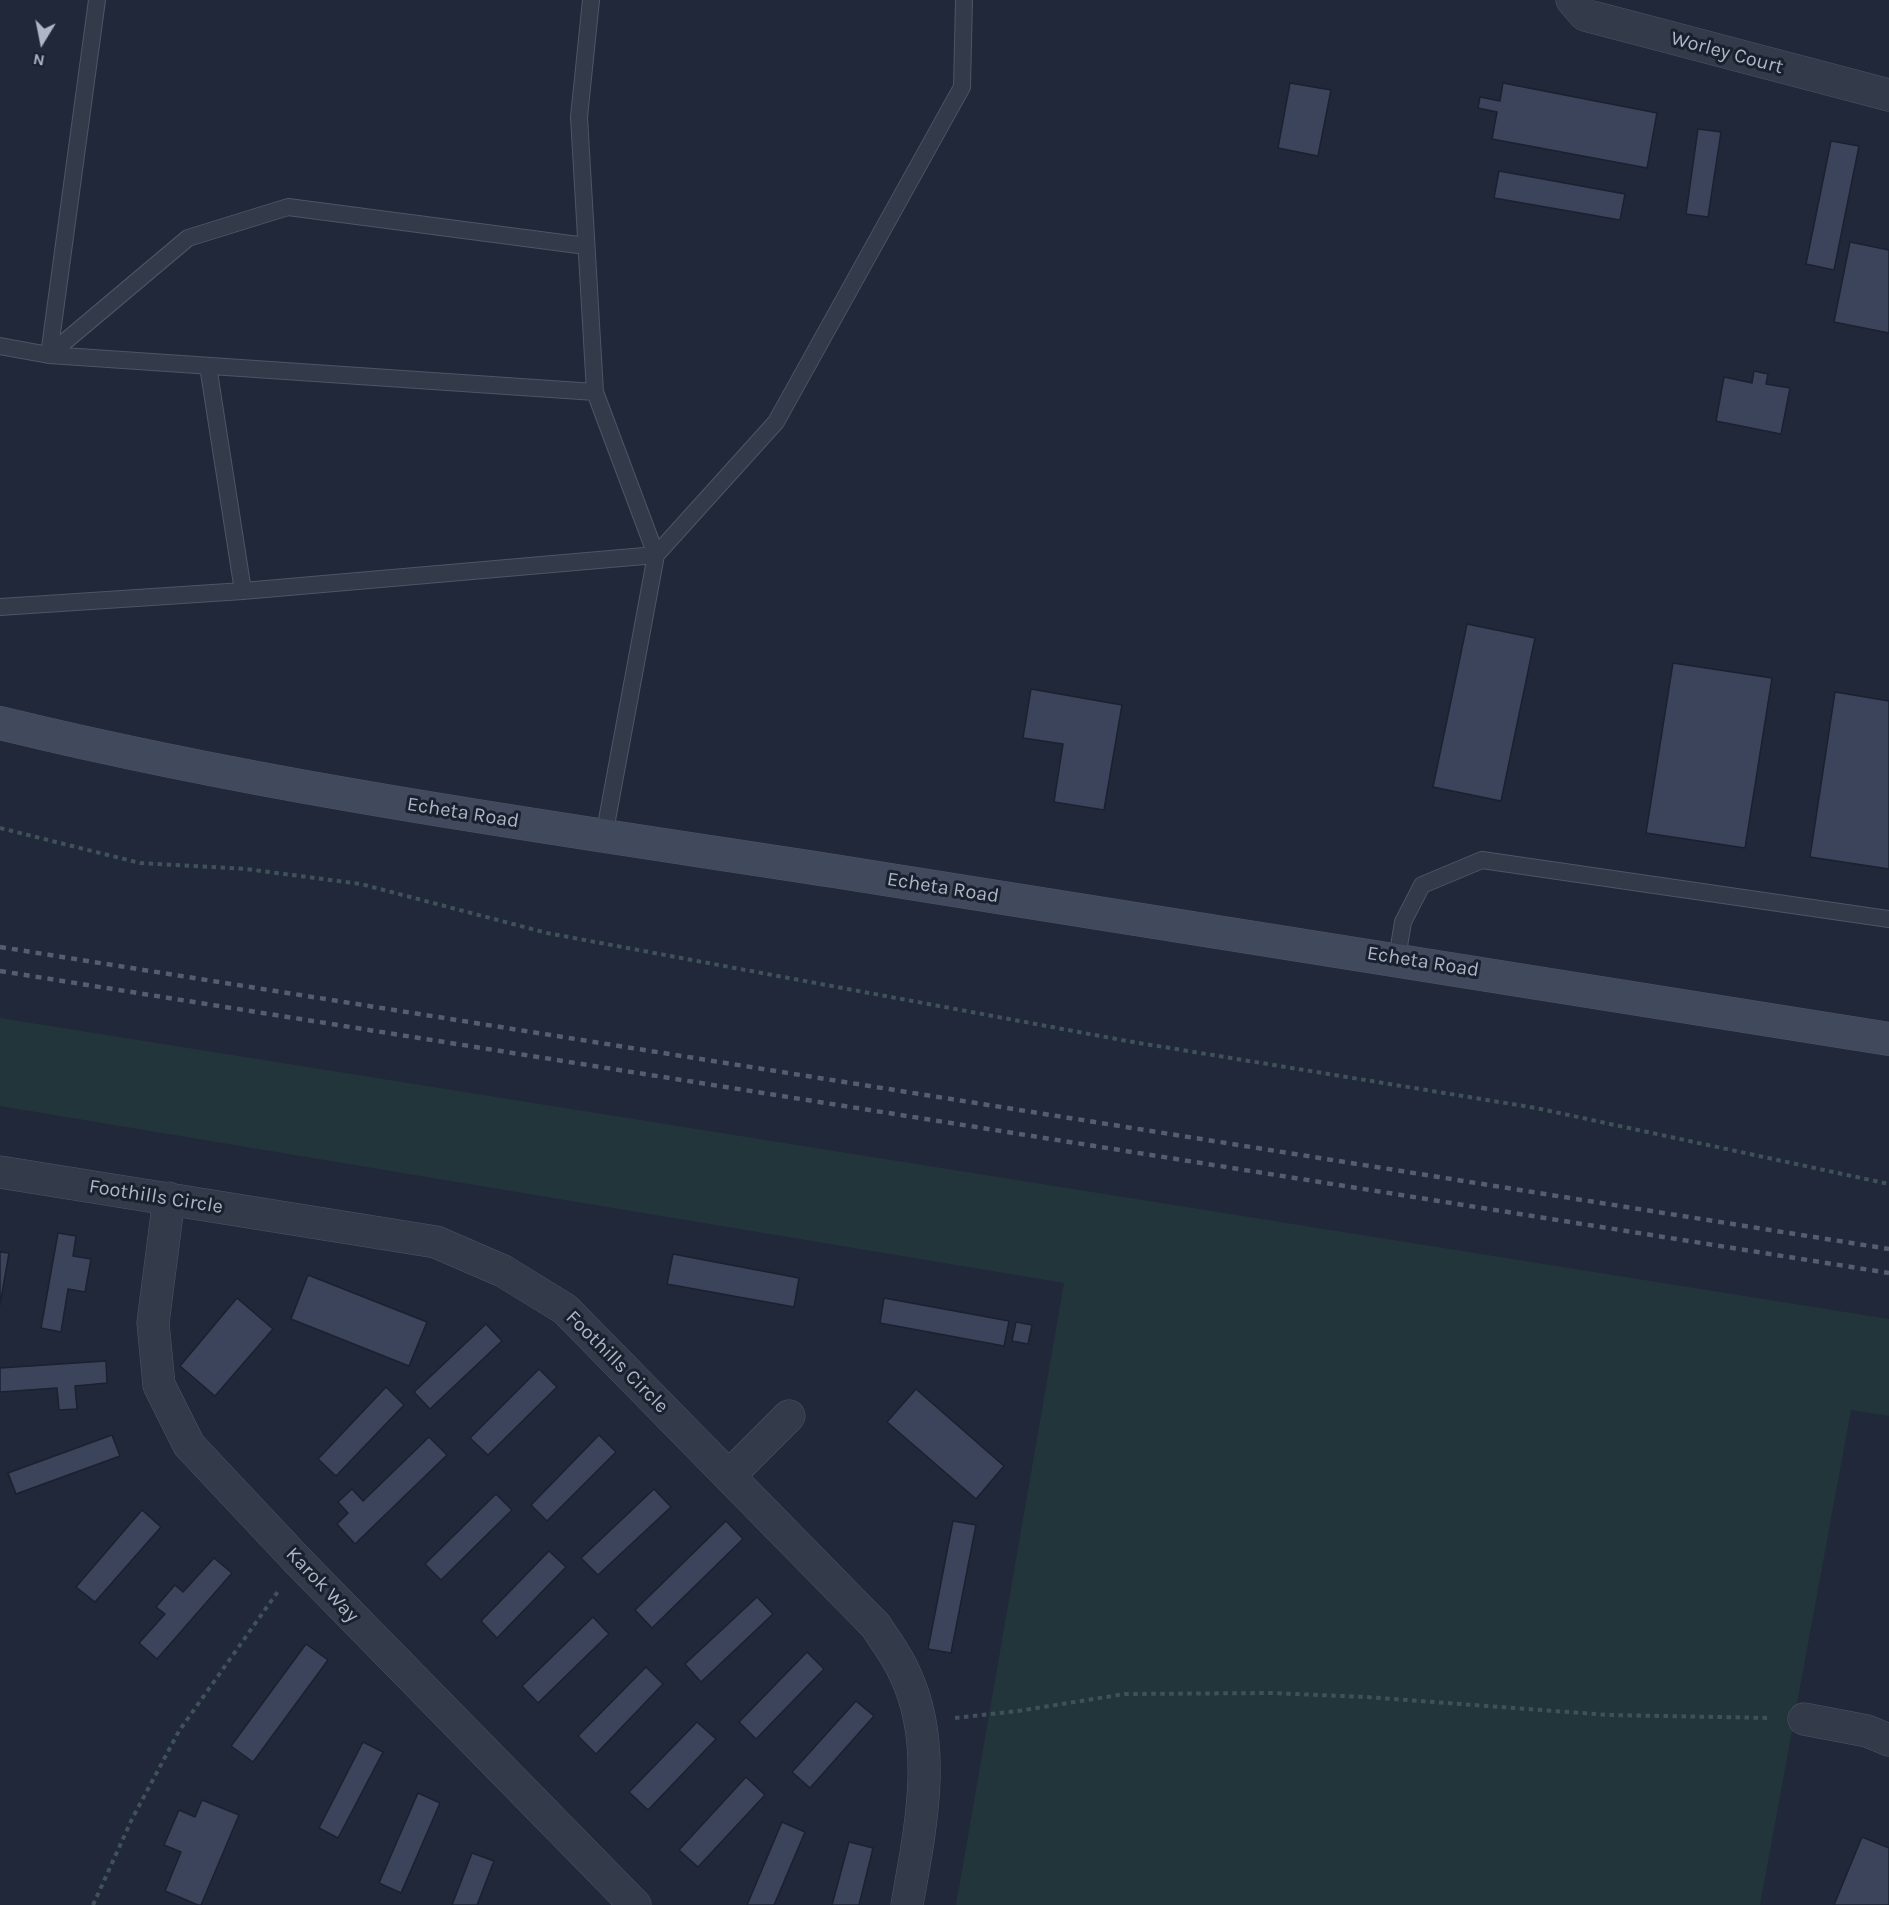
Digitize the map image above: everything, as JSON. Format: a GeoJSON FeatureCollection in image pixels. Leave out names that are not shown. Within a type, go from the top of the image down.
{"type":"FeatureCollection","features":[{"type":"Feature","properties":{"kind":"street","name":"Worley Court"},"geometry":{"type":"LineString","coordinates":[[1572,0],[1586,15],[1889,95]]}},
{"type":"Feature","properties":{"kind":"street","name":"Echeta Road"},"geometry":{"type":"LineString","coordinates":[[0,723],[137,755],[452,813],[1397,958],[1889,1039]]}},
{"type":"Feature","properties":{"kind":"street","name":"Foothills Circle"},"geometry":{"type":"LineString","coordinates":[[0,1173],[436,1242],[503,1271],[565,1309],[730,1474],[876,1626],[905,1673],[921,1722],[924,1808],[907,1905]]}},
{"type":"Feature","properties":{"kind":"street","name":"Karok Way"},"geometry":{"type":"LineString","coordinates":[[169,1198],[153,1323],[159,1385],[189,1445],[298,1561],[635,1905]]}},
{"type":"Feature","properties":{"kind":"street"},"geometry":{"type":"LineString","coordinates":[[730,1474],[789,1416]]}},
{"type":"Feature","properties":{"kind":"street"},"geometry":{"type":"LineString","coordinates":[[1804,1719],[1867,1731],[1889,1740]]}},
{"type":"Feature","properties":{"kind":"lane"},"geometry":{"type":"LineString","coordinates":[[49,356],[96,0]]}},
{"type":"Feature","properties":{"kind":"lane"},"geometry":{"type":"LineString","coordinates":[[591,0],[579,117],[595,392],[656,555],[604,836]]}},
{"type":"Feature","properties":{"kind":"lane"},"geometry":{"type":"LineString","coordinates":[[0,607],[243,591],[656,555],[776,422],[962,87],[964,0]]}},
{"type":"Feature","properties":{"kind":"lane"},"geometry":{"type":"LineString","coordinates":[[49,356],[188,238],[288,207],[586,246]]}},
{"type":"Feature","properties":{"kind":"lane"},"geometry":{"type":"LineString","coordinates":[[0,346],[49,356],[595,392]]}},
{"type":"Feature","properties":{"kind":"lane"},"geometry":{"type":"LineString","coordinates":[[208,366],[243,591]]}},
{"type":"Feature","properties":{"kind":"lane"},"geometry":{"type":"LineString","coordinates":[[1397,958],[1403,922],[1422,885],[1482,860],[1889,919]]}},
{"type":"Feature","properties":{"kind":"path"},"geometry":{"type":"LineString","coordinates":[[0,828],[140,863],[246,869],[361,884],[548,933],[1127,1041],[1536,1108],[1889,1184]]}},
{"type":"Feature","properties":{"kind":"path"},"geometry":{"type":"LineString","coordinates":[[93,1905],[132,1819],[179,1731],[260,1619],[298,1561]]}},
{"type":"Feature","properties":{"kind":"path"},"geometry":{"type":"LineString","coordinates":[[921,1722],[1018,1711],[1125,1694],[1366,1697],[1609,1715],[1804,1719]]}},
{"type":"Feature","properties":{"kind":"shaded area"},"geometry":{"type":"Polygon","coordinates":[[[0,1018],[1889,1319],[1889,1416],[1851,1410],[1760,1905],[956,1905],[1064,1283],[0,1106],[0,1018]]]}},
{"type":"Feature","properties":{"kind":"building"},"geometry":{"type":"Polygon","coordinates":[[[1290,83],[1331,90],[1318,156],[1278,148],[1290,83]]]}},
{"type":"Feature","properties":{"kind":"building"},"geometry":{"type":"Polygon","coordinates":[[[1503,83],[1657,113],[1647,168],[1492,139],[1497,112],[1478,108],[1480,97],[1500,101],[1503,83]]]}},
{"type":"Feature","properties":{"kind":"building"},"geometry":{"type":"Polygon","coordinates":[[[1698,129],[1721,132],[1708,217],[1686,214],[1698,129]]]}},
{"type":"Feature","properties":{"kind":"building"},"geometry":{"type":"Polygon","coordinates":[[[1831,141],[1859,146],[1834,270],[1806,264],[1831,141]]]}},
{"type":"Feature","properties":{"kind":"building"},"geometry":{"type":"Polygon","coordinates":[[[1499,171],[1625,194],[1620,220],[1494,198],[1499,171]]]}},
{"type":"Feature","properties":{"kind":"building"},"geometry":{"type":"Polygon","coordinates":[[[1850,242],[1889,250],[1889,333],[1834,322],[1850,242]]]}},
{"type":"Feature","properties":{"kind":"building"},"geometry":{"type":"Polygon","coordinates":[[[1754,371],[1768,374],[1766,384],[1790,388],[1781,434],[1716,421],[1724,377],[1752,383],[1754,371]]]}},
{"type":"Feature","properties":{"kind":"building"},"geometry":{"type":"Polygon","coordinates":[[[1467,624],[1535,638],[1501,801],[1433,787],[1467,624]]]}},
{"type":"Feature","properties":{"kind":"building"},"geometry":{"type":"Polygon","coordinates":[[[1673,663],[1772,678],[1745,848],[1646,833],[1673,663]]]}},
{"type":"Feature","properties":{"kind":"building"},"geometry":{"type":"Polygon","coordinates":[[[1031,689],[1122,705],[1104,810],[1054,802],[1063,744],[1023,738],[1031,689]]]}},
{"type":"Feature","properties":{"kind":"building"},"geometry":{"type":"Polygon","coordinates":[[[1835,692],[1889,701],[1889,869],[1810,857],[1835,692]]]}},
{"type":"Feature","properties":{"kind":"building"},"geometry":{"type":"Polygon","coordinates":[[[58,1233],[76,1236],[73,1256],[91,1259],[85,1292],[68,1289],[61,1332],[41,1328],[58,1233]]]}},
{"type":"Feature","properties":{"kind":"building"},"geometry":{"type":"Polygon","coordinates":[[[0,1252],[9,1253],[0,1305],[0,1252]]]}},
{"type":"Feature","properties":{"kind":"building"},"geometry":{"type":"Polygon","coordinates":[[[673,1254],[799,1278],[794,1307],[667,1284],[673,1254]]]}},
{"type":"Feature","properties":{"kind":"building"},"geometry":{"type":"Polygon","coordinates":[[[308,1275],[427,1322],[409,1366],[291,1319],[308,1275]]]}},
{"type":"Feature","properties":{"kind":"building"},"geometry":{"type":"Polygon","coordinates":[[[237,1298],[273,1329],[215,1396],[180,1366],[237,1298]]]}},
{"type":"Feature","properties":{"kind":"building"},"geometry":{"type":"Polygon","coordinates":[[[884,1298],[1009,1321],[1004,1346],[880,1323],[884,1298]]]}},
{"type":"Feature","properties":{"kind":"building"},"geometry":{"type":"Polygon","coordinates":[[[1016,1322],[1032,1325],[1028,1344],[1012,1341],[1016,1322]]]}},
{"type":"Feature","properties":{"kind":"building"},"geometry":{"type":"Polygon","coordinates":[[[486,1324],[502,1341],[430,1409],[414,1392],[486,1324]]]}},
{"type":"Feature","properties":{"kind":"building"},"geometry":{"type":"Polygon","coordinates":[[[106,1361],[107,1383],[75,1386],[77,1409],[59,1410],[57,1388],[0,1392],[0,1368],[106,1361]]]}},
{"type":"Feature","properties":{"kind":"building"},"geometry":{"type":"Polygon","coordinates":[[[539,1369],[557,1387],[488,1455],[470,1438],[539,1369]]]}},
{"type":"Feature","properties":{"kind":"building"},"geometry":{"type":"Polygon","coordinates":[[[386,1387],[404,1405],[336,1476],[318,1459],[386,1387]]]}},
{"type":"Feature","properties":{"kind":"building"},"geometry":{"type":"Polygon","coordinates":[[[916,1389],[1004,1466],[976,1499],[887,1422],[916,1389]]]}},
{"type":"Feature","properties":{"kind":"building"},"geometry":{"type":"Polygon","coordinates":[[[112,1435],[120,1456],[16,1494],[8,1473],[112,1435]]]}},
{"type":"Feature","properties":{"kind":"building"},"geometry":{"type":"Polygon","coordinates":[[[599,1435],[616,1452],[547,1521],[531,1505],[599,1435]]]}},
{"type":"Feature","properties":{"kind":"building"},"geometry":{"type":"Polygon","coordinates":[[[429,1437],[447,1455],[355,1544],[337,1524],[348,1513],[338,1502],[352,1489],[363,1501],[429,1437]]]}},
{"type":"Feature","properties":{"kind":"building"},"geometry":{"type":"Polygon","coordinates":[[[654,1489],[671,1507],[598,1575],[581,1558],[654,1489]]]}},
{"type":"Feature","properties":{"kind":"building"},"geometry":{"type":"Polygon","coordinates":[[[496,1494],[512,1510],[441,1580],[425,1564],[496,1494]]]}},
{"type":"Feature","properties":{"kind":"building"},"geometry":{"type":"Polygon","coordinates":[[[142,1510],[161,1527],[95,1602],[76,1587],[142,1510]]]}},
{"type":"Feature","properties":{"kind":"building"},"geometry":{"type":"Polygon","coordinates":[[[726,1521],[743,1539],[652,1628],[635,1610],[726,1521]]]}},
{"type":"Feature","properties":{"kind":"building"},"geometry":{"type":"Polygon","coordinates":[[[953,1521],[976,1525],[951,1653],[928,1649],[953,1521]]]}},
{"type":"Feature","properties":{"kind":"building"},"geometry":{"type":"Polygon","coordinates":[[[549,1551],[566,1567],[497,1638],[481,1621],[549,1551]]]}},
{"type":"Feature","properties":{"kind":"building"},"geometry":{"type":"Polygon","coordinates":[[[214,1558],[232,1573],[157,1659],[139,1643],[165,1614],[156,1607],[175,1585],[183,1592],[214,1558]]]}},
{"type":"Feature","properties":{"kind":"building"},"geometry":{"type":"Polygon","coordinates":[[[757,1597],[773,1614],[701,1682],[685,1664],[757,1597]]]}},
{"type":"Feature","properties":{"kind":"building"},"geometry":{"type":"Polygon","coordinates":[[[593,1617],[609,1634],[538,1703],[522,1686],[593,1617]]]}},
{"type":"Feature","properties":{"kind":"building"},"geometry":{"type":"Polygon","coordinates":[[[306,1644],[328,1660],[253,1762],[231,1746],[306,1644]]]}},
{"type":"Feature","properties":{"kind":"building"},"geometry":{"type":"Polygon","coordinates":[[[807,1652],[824,1669],[756,1739],[739,1722],[807,1652]]]}},
{"type":"Feature","properties":{"kind":"building"},"geometry":{"type":"Polygon","coordinates":[[[646,1667],[663,1684],[596,1754],[578,1736],[646,1667]]]}},
{"type":"Feature","properties":{"kind":"building"},"geometry":{"type":"Polygon","coordinates":[[[856,1701],[874,1716],[810,1788],[792,1772],[856,1701]]]}},
{"type":"Feature","properties":{"kind":"building"},"geometry":{"type":"Polygon","coordinates":[[[697,1722],[716,1739],[648,1810],[629,1792],[697,1722]]]}},
{"type":"Feature","properties":{"kind":"building"},"geometry":{"type":"Polygon","coordinates":[[[363,1742],[383,1752],[338,1838],[319,1828],[363,1742]]]}},
{"type":"Feature","properties":{"kind":"building"},"geometry":{"type":"Polygon","coordinates":[[[746,1777],[765,1795],[698,1867],[679,1850],[746,1777]]]}},
{"type":"Feature","properties":{"kind":"building"},"geometry":{"type":"Polygon","coordinates":[[[418,1793],[440,1803],[401,1893],[379,1883],[418,1793]]]}},
{"type":"Feature","properties":{"kind":"building"},"geometry":{"type":"Polygon","coordinates":[[[202,1800],[239,1815],[201,1905],[198,1905],[165,1891],[181,1852],[164,1845],[179,1810],[195,1817],[202,1800]]]}},
{"type":"Feature","properties":{"kind":"building"},"geometry":{"type":"Polygon","coordinates":[[[782,1822],[805,1832],[774,1905],[747,1905],[782,1822]]]}},
{"type":"Feature","properties":{"kind":"building"},"geometry":{"type":"Polygon","coordinates":[[[1862,1837],[1889,1848],[1889,1905],[1834,1905],[1862,1837]]]}},
{"type":"Feature","properties":{"kind":"building"},"geometry":{"type":"Polygon","coordinates":[[[849,1842],[873,1848],[859,1905],[832,1905],[849,1842]]]}},
{"type":"Feature","properties":{"kind":"building"},"geometry":{"type":"Polygon","coordinates":[[[472,1853],[494,1861],[477,1905],[452,1905],[472,1853]]]}},
{"type":"Feature","properties":{"kind":"railway"},"geometry":{"type":"LineString","coordinates":[[0,947],[1889,1249]]}},
{"type":"Feature","properties":{"kind":"railway"},"geometry":{"type":"LineString","coordinates":[[0,971],[1889,1273]]}}]}
